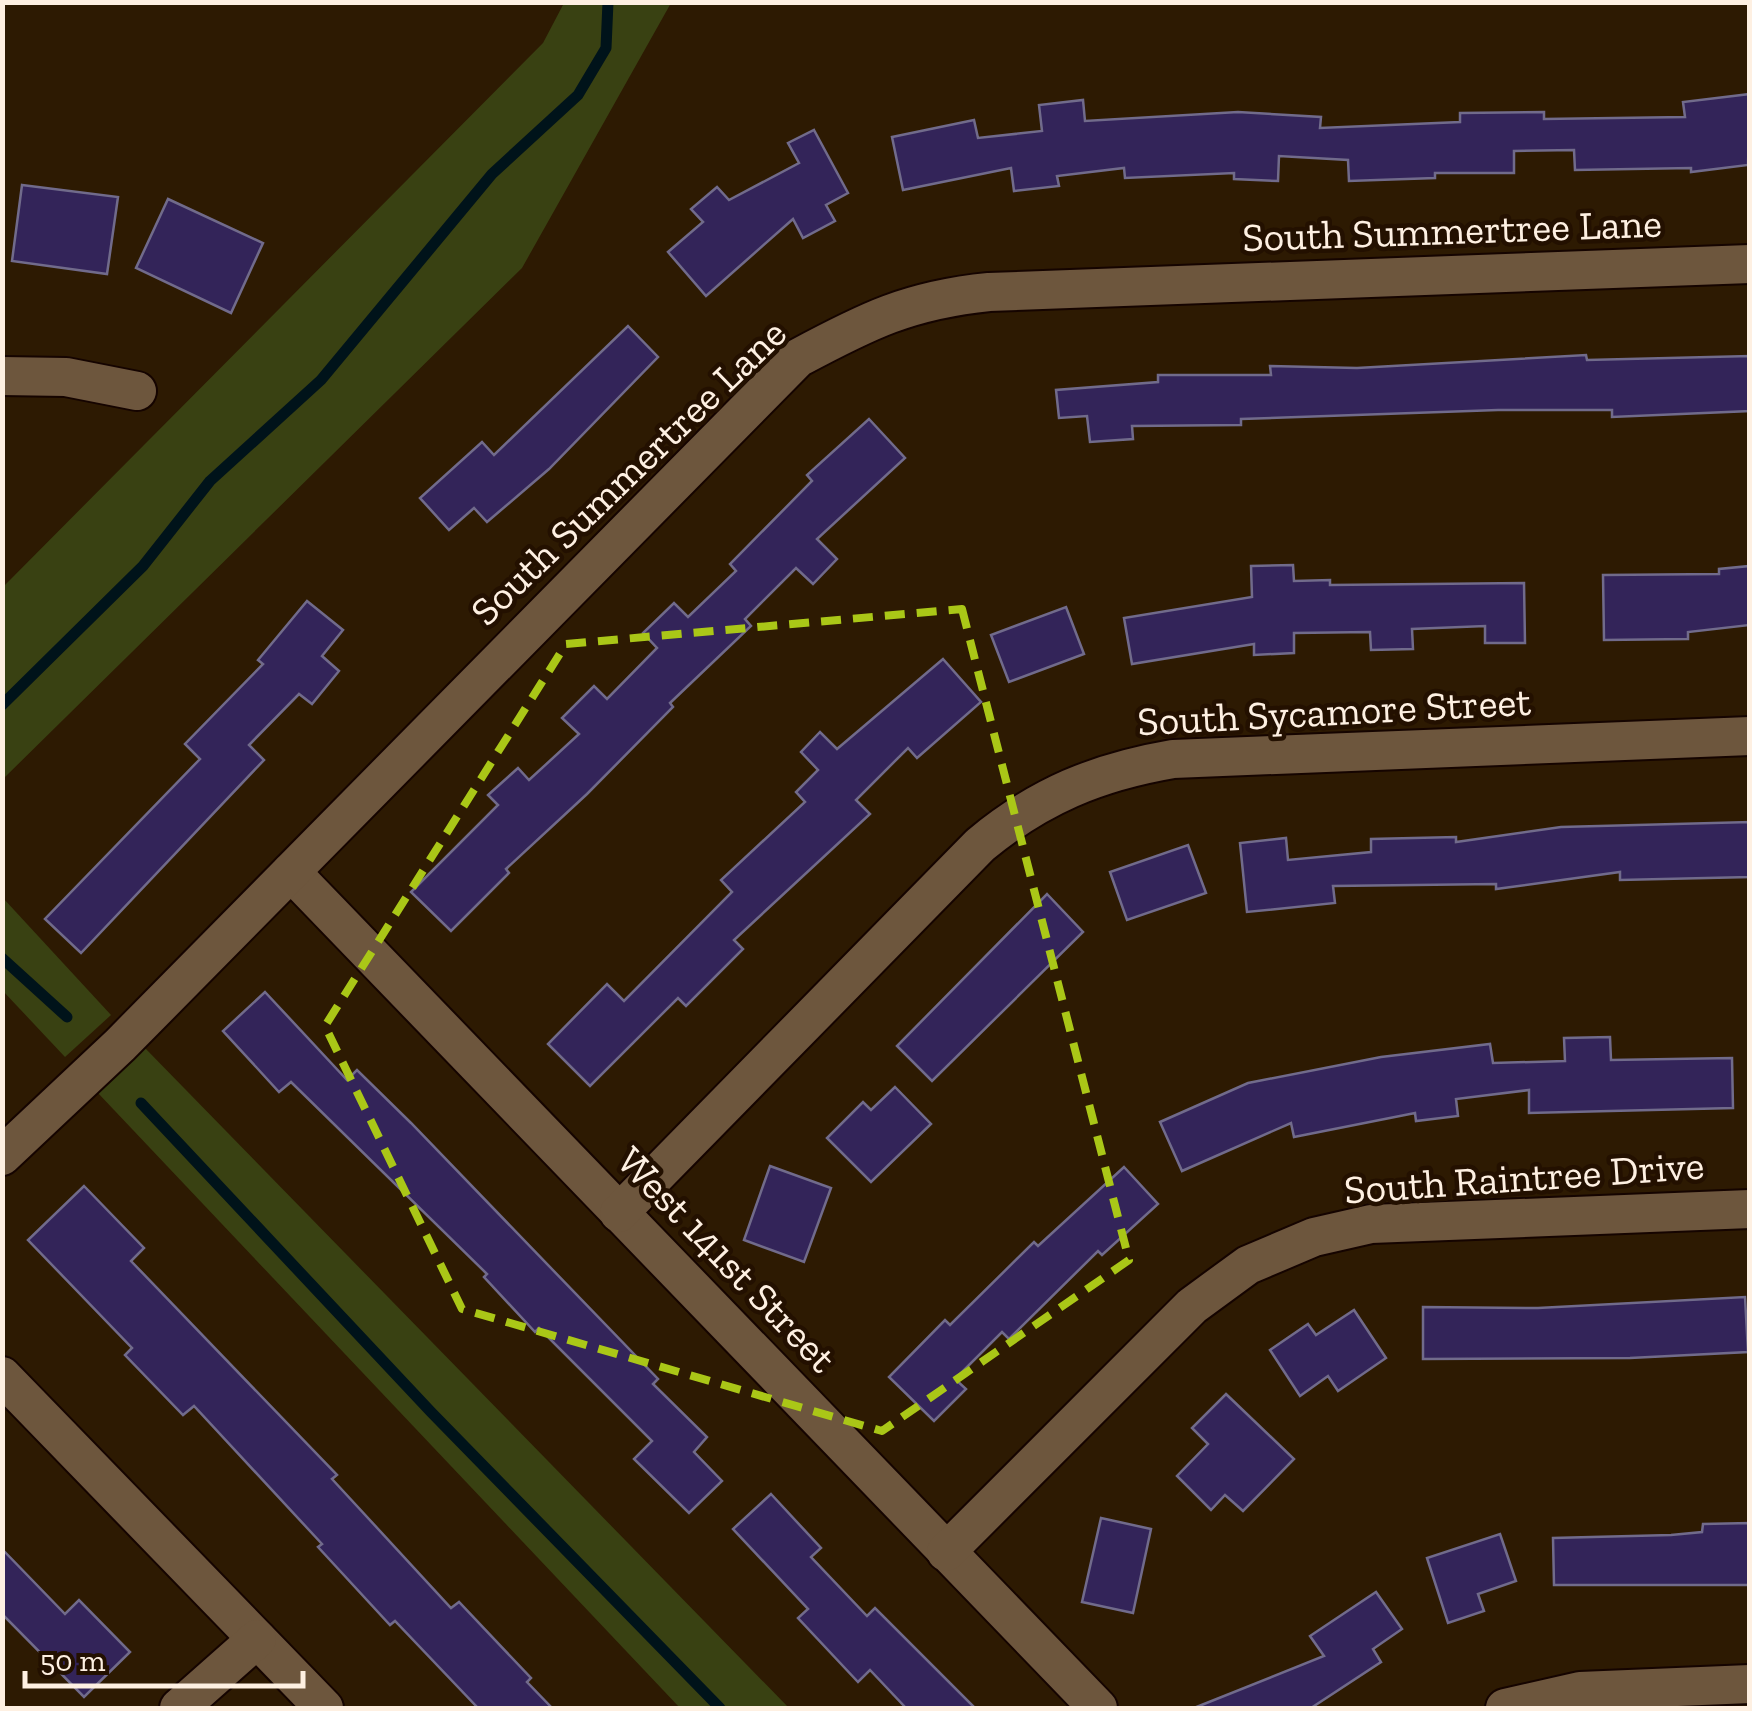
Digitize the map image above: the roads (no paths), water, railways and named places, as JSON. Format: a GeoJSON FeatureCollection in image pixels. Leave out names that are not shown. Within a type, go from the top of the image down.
{"type":"FeatureCollection","features":[{"type":"Feature","properties":{"kind":"street","name":"South Summertree Lane"},"geometry":{"type":"LineString","coordinates":[[2,1156],[291,872],[798,358],[880,314],[942,296],[989,292],[1750,264]]}},
{"type":"Feature","properties":{"kind":"street"},"geometry":{"type":"LineString","coordinates":[[2,376],[66,377],[137,391]]}},
{"type":"Feature","properties":{"kind":"street","name":"South Sycamore Street"},"geometry":{"type":"LineString","coordinates":[[619,1213],[980,845],[1014,816],[1070,784],[1118,768],[1173,759],[1750,736]]}},
{"type":"Feature","properties":{"kind":"street","name":"West 141st Street"},"geometry":{"type":"LineString","coordinates":[[291,872],[1098,1708]]}},
{"type":"Feature","properties":{"kind":"street","name":"South Raintree Drive"},"geometry":{"type":"LineString","coordinates":[[946,1552],[1192,1306],[1248,1264],[1314,1237],[1371,1224],[1750,1208]]}},
{"type":"Feature","properties":{"kind":"street"},"geometry":{"type":"LineString","coordinates":[[2,1376],[324,1708]]}},
{"type":"Feature","properties":{"kind":"street"},"geometry":{"type":"LineString","coordinates":[[179,1708],[258,1639]]}},
{"type":"Feature","properties":{"kind":"street"},"geometry":{"type":"LineString","coordinates":[[1505,1708],[1580,1690],[1750,1684]]}},
{"type":"Feature","properties":{"kind":"waterway"},"geometry":{"type":"LineString","coordinates":[[2,705],[143,566],[210,481],[321,380],[492,174],[578,95],[606,48],[608,2]]}},
{"type":"Feature","properties":{"kind":"waterway"},"geometry":{"type":"LineString","coordinates":[[2,958],[67,1017]]}},
{"type":"Feature","properties":{"kind":"waterway"},"geometry":{"type":"LineString","coordinates":[[141,1103],[431,1412],[720,1708]]}}]}
